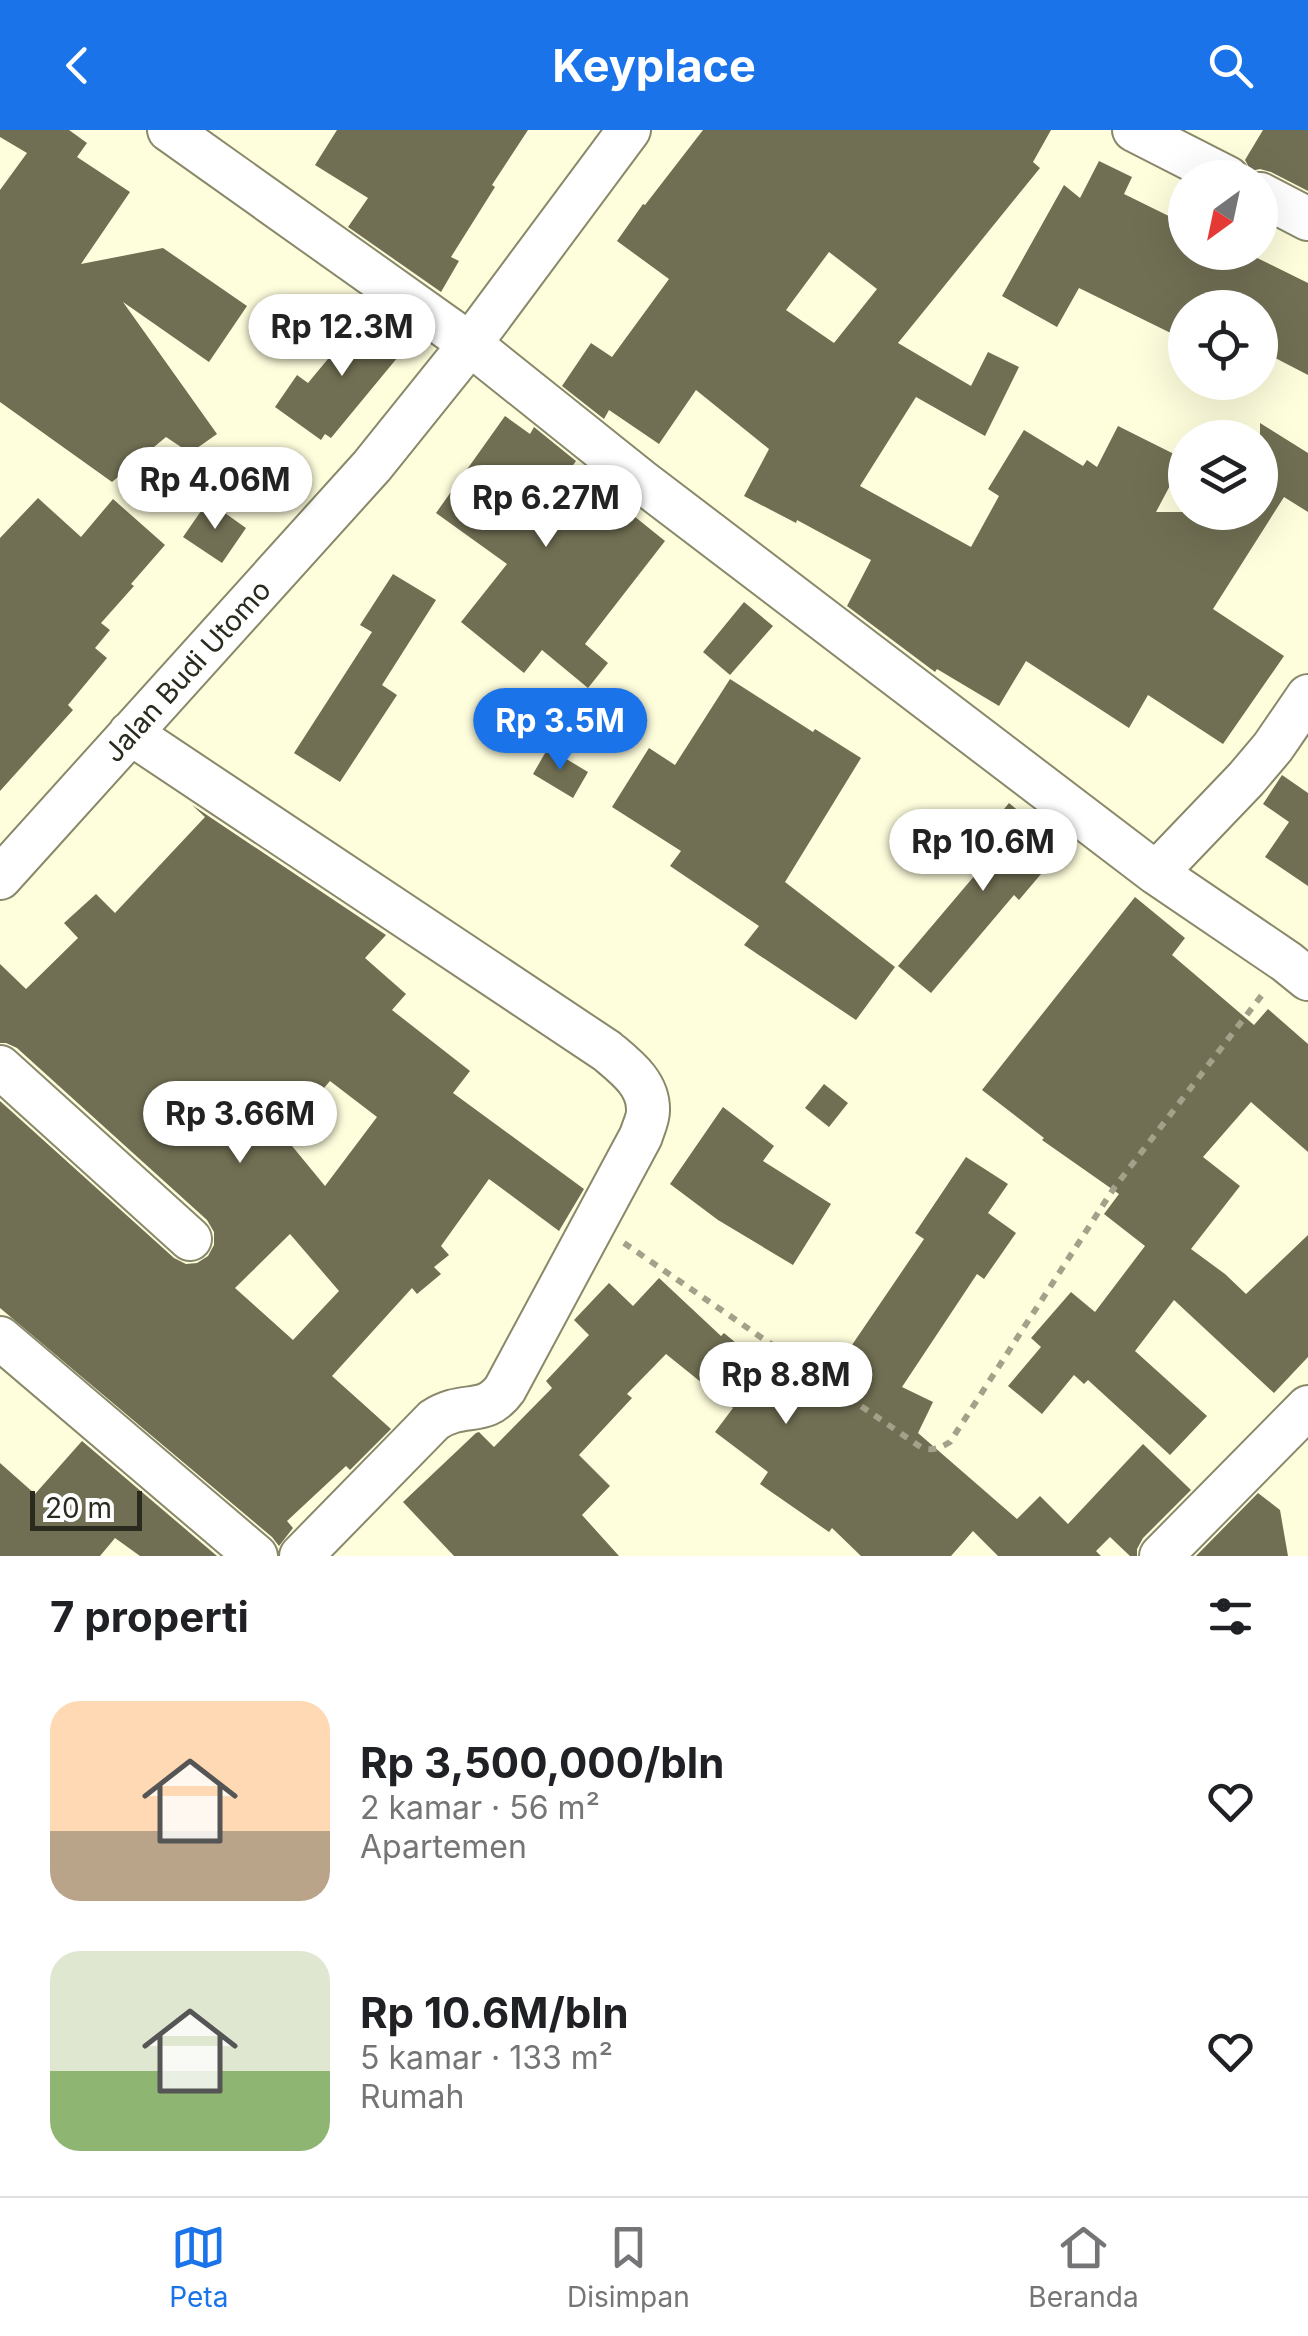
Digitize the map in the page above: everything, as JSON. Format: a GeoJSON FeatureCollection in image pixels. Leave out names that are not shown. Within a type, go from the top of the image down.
{"type":"FeatureCollection","features":[{"type":"Feature","properties":{"kind":"street"},"geometry":{"type":"LineString","coordinates":[[168,130],[470,344],[640,480],[1156,872],[1297,971]]}},
{"type":"Feature","properties":{"kind":"street","name":"Jalan Budi Utomo"},"geometry":{"type":"LineString","coordinates":[[0,878],[372,466],[470,344],[629,130]]}},
{"type":"Feature","properties":{"kind":"street"},"geometry":{"type":"LineString","coordinates":[[1134,130],[1193,160]]}},
{"type":"Feature","properties":{"kind":"street"},"geometry":{"type":"LineString","coordinates":[[1278,203],[1308,219]]}},
{"type":"Feature","properties":{"kind":"street"},"geometry":{"type":"LineString","coordinates":[[1156,872],[1273,747],[1308,696]]}},
{"type":"Feature","properties":{"kind":"street"},"geometry":{"type":"LineString","coordinates":[[130,733],[590,1040],[629,1070],[644,1090],[648,1112],[641,1136],[496,1402],[453,1410],[434,1420],[301,1556]]}},
{"type":"Feature","properties":{"kind":"street"},"geometry":{"type":"LineString","coordinates":[[0,1066],[190,1239]]}},
{"type":"Feature","properties":{"kind":"street"},"geometry":{"type":"LineString","coordinates":[[0,1338],[256,1556]]}},
{"type":"Feature","properties":{"kind":"street"},"geometry":{"type":"LineString","coordinates":[[1161,1556],[1308,1408]]}},
{"type":"Feature","properties":{"kind":"path"},"geometry":{"type":"LineString","coordinates":[[594,1222],[932,1451],[950,1442],[1114,1188],[1297,971]]}},
{"type":"Feature","properties":{"kind":"building"},"geometry":{"type":"Polygon","coordinates":[[[0,130],[69,130],[87,143],[77,157],[130,192],[81,264],[163,248],[247,306],[209,362],[123,302],[217,434],[190,453],[166,437],[112,482],[0,402],[0,190],[27,153],[0,137],[0,130]]]}},
{"type":"Feature","properties":{"kind":"building"},"geometry":{"type":"Polygon","coordinates":[[[337,130],[528,130],[451,257],[459,261],[441,292],[348,227],[368,198],[315,165],[337,130]]]}},
{"type":"Feature","properties":{"kind":"building"},"geometry":{"type":"Polygon","coordinates":[[[703,130],[1051,130],[1033,162],[1040,168],[898,343],[971,386],[988,352],[1019,367],[985,436],[916,397],[860,486],[971,547],[999,496],[988,489],[1024,430],[1083,466],[1087,460],[1097,467],[1118,426],[1168,451],[1168,489],[1156,512],[1168,512],[1168,530],[1263,530],[1213,609],[1284,656],[1223,744],[1148,695],[1129,728],[1026,661],[999,706],[937,669],[935,672],[847,606],[871,560],[744,496],[769,449],[696,390],[659,444],[609,410],[604,419],[562,386],[591,343],[612,357],[669,279],[617,241],[703,130]],[[829,252],[786,310],[834,343],[877,289],[829,252]]]}},
{"type":"Feature","properties":{"kind":"building"},"geometry":{"type":"Polygon","coordinates":[[[1263,130],[1308,130],[1308,191],[1278,176],[1278,160],[1245,160],[1263,130]]]}},
{"type":"Feature","properties":{"kind":"building"},"geometry":{"type":"Polygon","coordinates":[[[1099,161],[1132,177],[1124,194],[1168,216],[1168,270],[1278,268],[1308,283],[1308,375],[1278,359],[1278,290],[1168,290],[1168,332],[1079,288],[1057,327],[1002,296],[1064,185],[1080,198],[1099,161]]]}},
{"type":"Feature","properties":{"kind":"building"},"geometry":{"type":"Polygon","coordinates":[[[367,312],[407,346],[331,438],[325,434],[321,440],[275,407],[297,375],[308,383],[367,312]]]}},
{"type":"Feature","properties":{"kind":"building"},"geometry":{"type":"Polygon","coordinates":[[[505,416],[530,434],[534,427],[576,461],[571,468],[627,504],[624,508],[665,541],[585,644],[608,663],[588,688],[542,650],[524,673],[461,622],[507,564],[436,513],[505,416]]]}},
{"type":"Feature","properties":{"kind":"building"},"geometry":{"type":"Polygon","coordinates":[[[1278,434],[1308,453],[1308,512],[1284,497],[1278,506],[1278,434]]]}},
{"type":"Feature","properties":{"kind":"building"},"geometry":{"type":"Polygon","coordinates":[[[38,498],[81,537],[113,499],[165,545],[101,623],[110,630],[95,648],[107,658],[68,705],[73,710],[0,791],[0,538],[38,498]]]}},
{"type":"Feature","properties":{"kind":"building"},"geometry":{"type":"Polygon","coordinates":[[[208,501],[246,528],[222,563],[183,537],[208,501]]]}},
{"type":"Feature","properties":{"kind":"building"},"geometry":{"type":"Polygon","coordinates":[[[393,574],[436,600],[382,685],[397,695],[340,782],[294,753],[372,632],[360,625],[393,574]]]}},
{"type":"Feature","properties":{"kind":"building"},"geometry":{"type":"Polygon","coordinates":[[[744,602],[773,626],[730,675],[703,652],[744,602]]]}},
{"type":"Feature","properties":{"kind":"building"},"geometry":{"type":"Polygon","coordinates":[[[730,679],[861,758],[785,882],[895,967],[856,1020],[744,945],[759,926],[670,866],[681,851],[612,807],[649,748],[675,765],[730,679]]]}},
{"type":"Feature","properties":{"kind":"building"},"geometry":{"type":"Polygon","coordinates":[[[548,748],[588,772],[573,798],[533,774],[548,748]]]}},
{"type":"Feature","properties":{"kind":"building"},"geometry":{"type":"Polygon","coordinates":[[[1282,775],[1308,793],[1308,886],[1265,857],[1289,822],[1263,804],[1282,775]]]}},
{"type":"Feature","properties":{"kind":"building"},"geometry":{"type":"Polygon","coordinates":[[[1009,803],[1063,848],[1019,900],[1014,895],[931,993],[898,966],[981,868],[966,855],[1009,803]]]}},
{"type":"Feature","properties":{"kind":"building"},"geometry":{"type":"Polygon","coordinates":[[[192,805],[386,935],[365,958],[406,994],[392,1010],[470,1071],[453,1093],[584,1189],[559,1231],[489,1179],[441,1246],[449,1255],[434,1267],[441,1274],[417,1294],[412,1288],[332,1376],[391,1429],[350,1470],[346,1466],[287,1521],[293,1528],[279,1546],[0,1308],[0,1101],[174,1258],[186,1264],[197,1263],[208,1256],[214,1245],[214,1232],[207,1220],[17,1048],[0,1043],[0,964],[26,989],[78,938],[64,923],[96,894],[115,913],[205,817],[192,805]],[[330,1081],[283,1135],[325,1186],[377,1117],[330,1081]],[[290,1234],[235,1288],[293,1340],[339,1291],[290,1234]]]}},
{"type":"Feature","properties":{"kind":"building"},"geometry":{"type":"Polygon","coordinates":[[[1135,897],[1185,938],[1172,955],[1254,1025],[1268,1009],[1308,1044],[1308,1152],[1251,1102],[1203,1157],[1240,1186],[1191,1249],[1246,1294],[1308,1235],[1308,1357],[1274,1393],[1174,1300],[1135,1351],[1207,1416],[1170,1455],[1088,1380],[1084,1384],[1074,1375],[1042,1414],[1008,1386],[1041,1347],[1031,1338],[1071,1292],[1095,1312],[1145,1246],[1104,1214],[1119,1194],[1042,1140],[982,1090],[1135,897]]]}},
{"type":"Feature","properties":{"kind":"building"},"geometry":{"type":"Polygon","coordinates":[[[824,1084],[848,1103],[829,1127],[805,1108],[824,1084]]]}},
{"type":"Feature","properties":{"kind":"building"},"geometry":{"type":"Polygon","coordinates":[[[723,1107],[774,1146],[763,1161],[831,1204],[793,1265],[718,1220],[670,1184],[723,1107]]]}},
{"type":"Feature","properties":{"kind":"building"},"geometry":{"type":"Polygon","coordinates":[[[966,1157],[1008,1184],[988,1213],[1016,1233],[984,1279],[977,1274],[902,1387],[933,1402],[918,1433],[1017,1519],[1040,1496],[1068,1524],[1143,1444],[1191,1490],[1143,1538],[1137,1556],[1130,1556],[1110,1537],[1096,1551],[1101,1556],[998,1556],[973,1531],[951,1556],[861,1556],[832,1528],[829,1532],[760,1484],[768,1472],[715,1432],[733,1408],[666,1354],[627,1394],[632,1398],[579,1455],[610,1486],[582,1515],[619,1556],[454,1556],[403,1502],[476,1433],[494,1447],[552,1388],[546,1381],[589,1335],[574,1320],[609,1283],[633,1306],[659,1278],[721,1336],[724,1333],[765,1367],[771,1359],[818,1395],[924,1239],[915,1233],[966,1157]]]}},
{"type":"Feature","properties":{"kind":"building"},"geometry":{"type":"Polygon","coordinates":[[[82,1441],[217,1556],[140,1556],[115,1538],[100,1556],[0,1556],[0,1463],[35,1494],[82,1441]]]}},
{"type":"Feature","properties":{"kind":"building"},"geometry":{"type":"Polygon","coordinates":[[[1258,1493],[1280,1510],[1288,1556],[1196,1556],[1258,1493]]]}}]}
